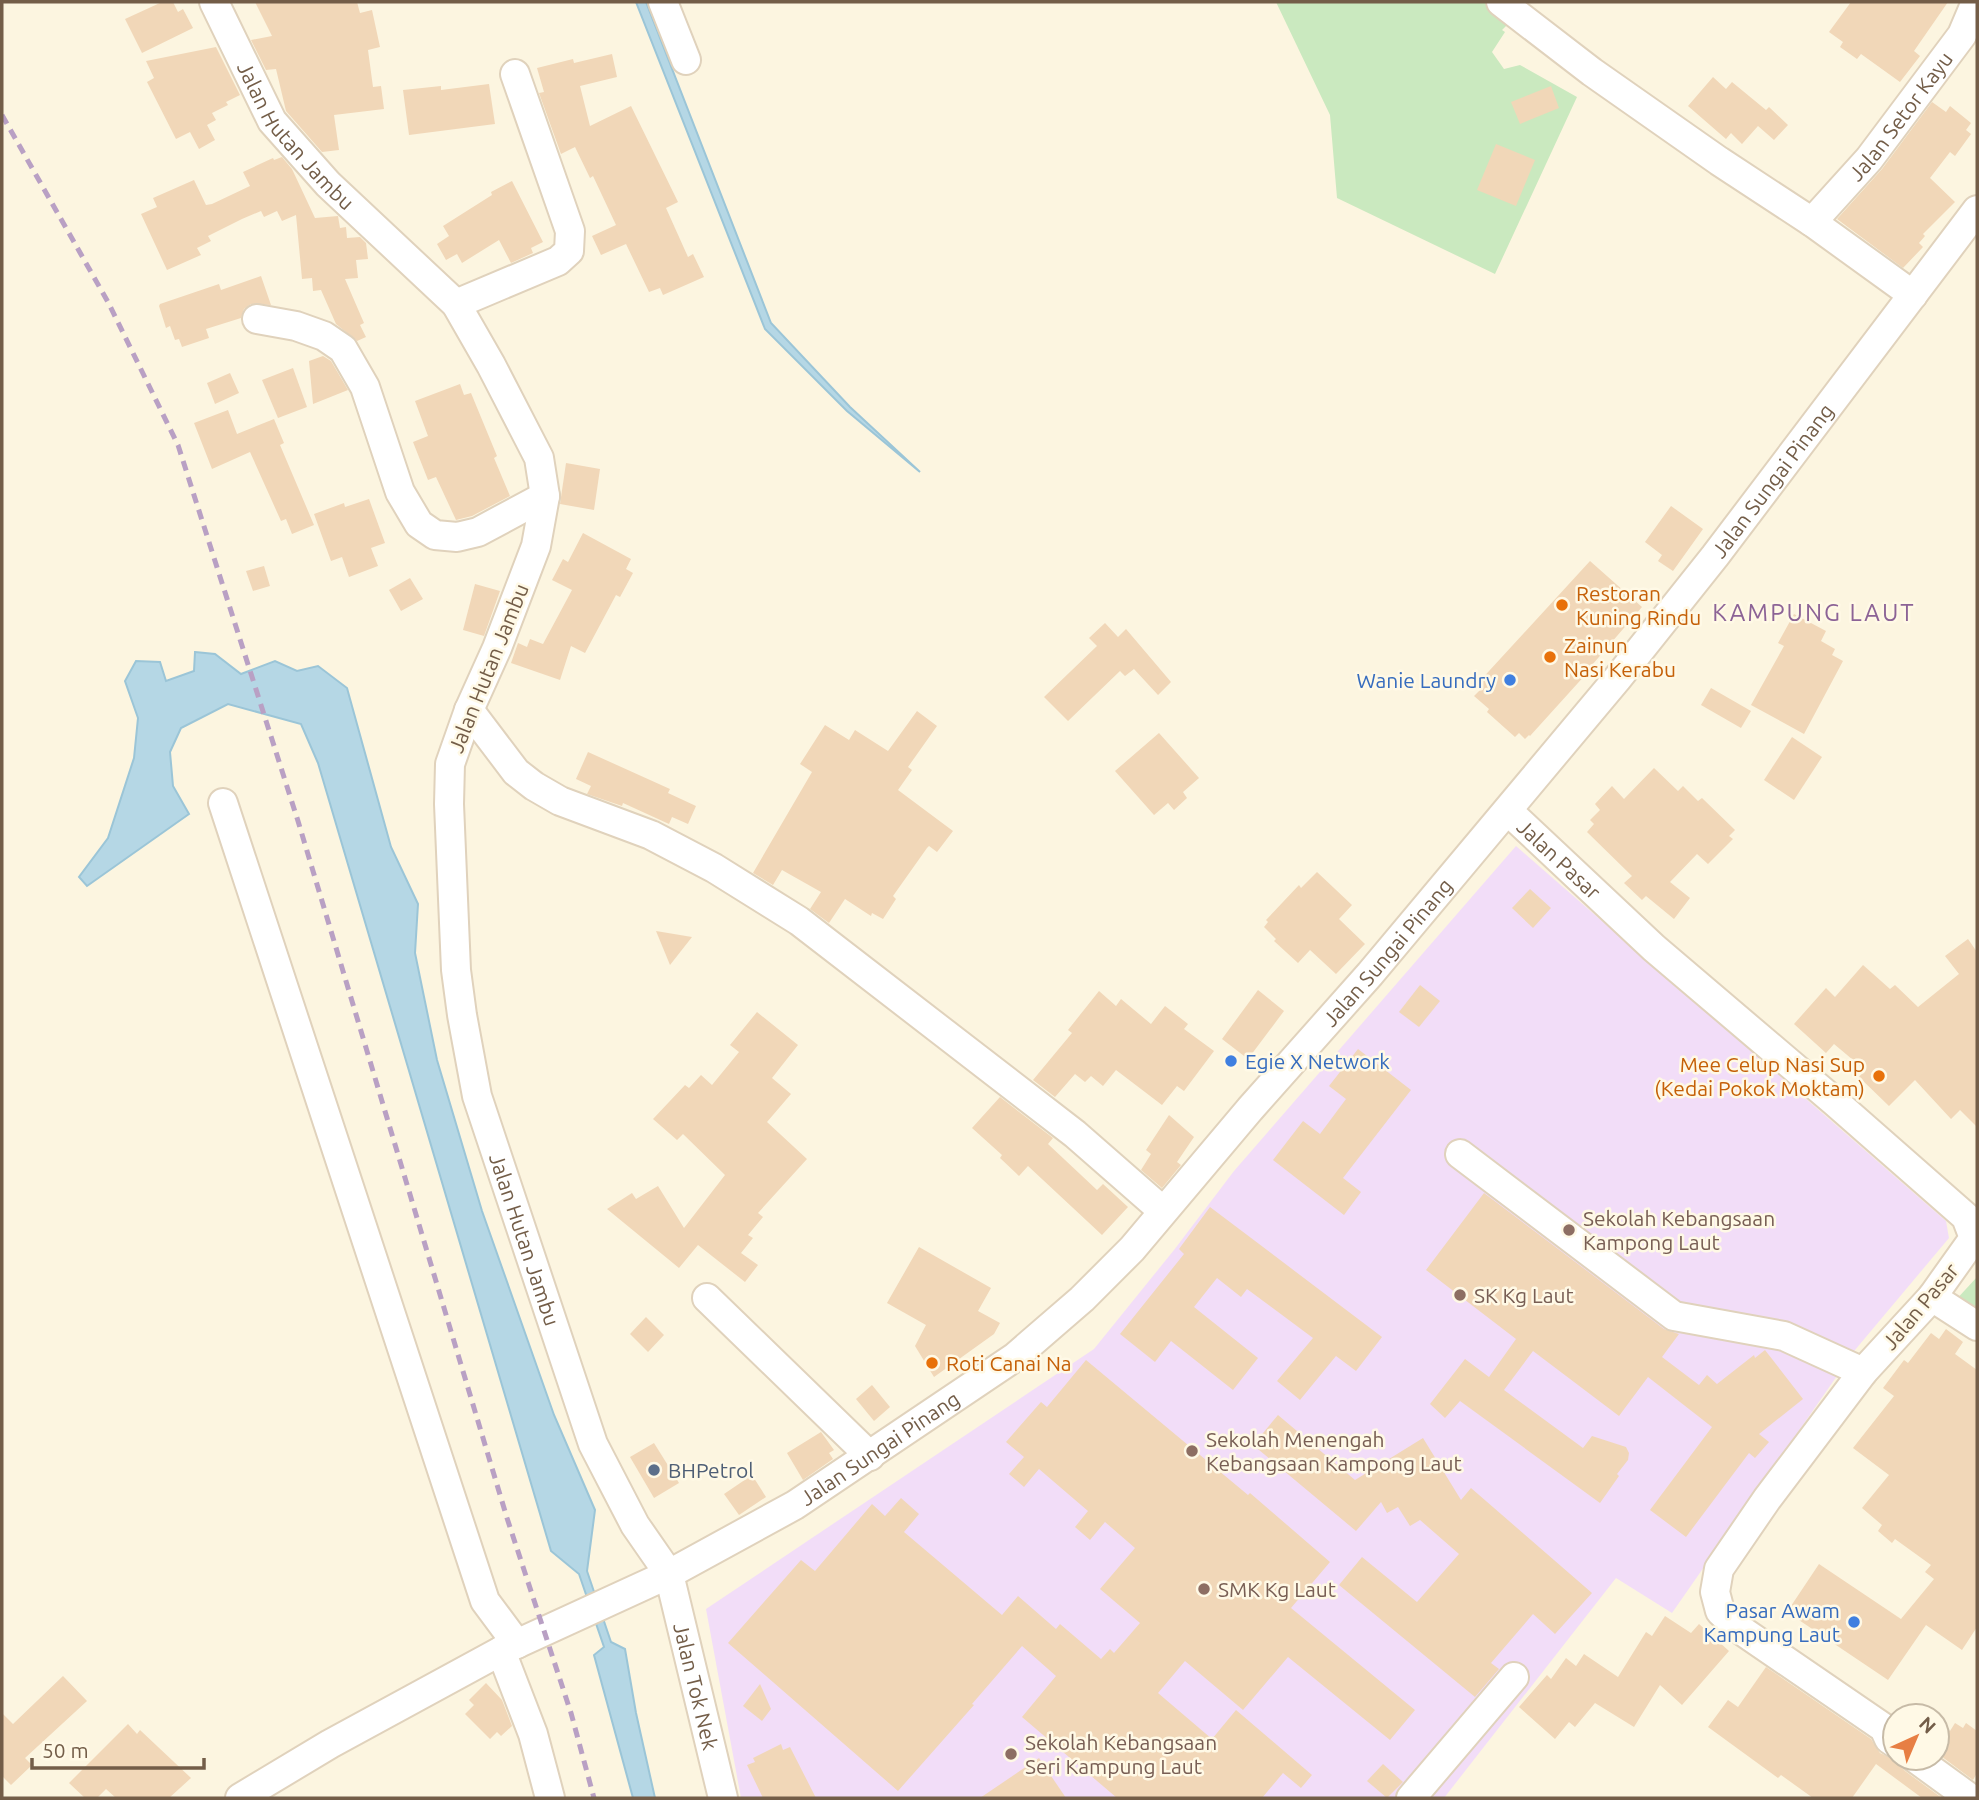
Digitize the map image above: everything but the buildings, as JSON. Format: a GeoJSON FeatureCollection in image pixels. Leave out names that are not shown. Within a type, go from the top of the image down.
{"type":"FeatureCollection","features":[{"type":"Feature","properties":{"kind":"street","name":"Jalan Hutan Jambu"},"geometry":{"type":"LineString","coordinates":[[214,2],[272,121],[328,184],[456,304],[539,458],[545,495],[536,546],[497,648],[469,710],[450,764],[449,804],[456,970],[477,1096],[593,1444],[635,1525],[669,1574]]}},
{"type":"Feature","properties":{"kind":"street"},"geometry":{"type":"LineString","coordinates":[[663,2],[686,60]]}},
{"type":"Feature","properties":{"kind":"street"},"geometry":{"type":"LineString","coordinates":[[1501,2],[1592,72],[1812,222],[1913,295]]}},
{"type":"Feature","properties":{"kind":"street","name":"Jalan Setor Kayu"},"geometry":{"type":"LineString","coordinates":[[1812,222],[1869,159],[1962,36],[1976,2]]}},
{"type":"Feature","properties":{"kind":"street"},"geometry":{"type":"LineString","coordinates":[[456,304],[558,261],[569,251],[570,231],[515,74]]}},
{"type":"Feature","properties":{"kind":"street","name":"Jalan Sungai Pinang"},"geometry":{"type":"LineString","coordinates":[[240,1798],[330,1744],[515,1644],[545,1633],[669,1574],[795,1505],[1015,1357],[1082,1300],[1132,1249],[1250,1109],[1370,974],[1617,679],[1715,556],[1977,211]]}},
{"type":"Feature","properties":{"kind":"street"},"geometry":{"type":"LineString","coordinates":[[257,319],[296,326],[324,336],[343,349],[365,387],[400,492],[419,524],[435,535],[457,537],[478,533],[545,495]]}},
{"type":"Feature","properties":{"kind":"street"},"geometry":{"type":"LineString","coordinates":[[469,710],[516,772],[534,786],[560,801],[651,835],[714,868],[799,921],[1075,1134],[1163,1211]]}},
{"type":"Feature","properties":{"kind":"street"},"geometry":{"type":"LineString","coordinates":[[223,803],[485,1601],[515,1644],[533,1734],[550,1798]]}},
{"type":"Feature","properties":{"kind":"street","name":"Jalan Pasar"},"geometry":{"type":"LineString","coordinates":[[1508,811],[1654,948],[1966,1217],[1976,1238],[1932,1297],[1863,1372],[1718,1569],[1715,1592],[1720,1611],[1738,1628],[1881,1726]]}},
{"type":"Feature","properties":{"kind":"street"},"geometry":{"type":"LineString","coordinates":[[1460,1154],[1674,1315],[1694,1321],[1784,1336],[1863,1372]]}},
{"type":"Feature","properties":{"kind":"street"},"geometry":{"type":"LineString","coordinates":[[707,1297],[870,1456]]}},
{"type":"Feature","properties":{"kind":"street"},"geometry":{"type":"LineString","coordinates":[[1932,1297],[1977,1326]]}},
{"type":"Feature","properties":{"kind":"street","name":"Jalan Tok Nek"},"geometry":{"type":"LineString","coordinates":[[669,1574],[723,1798]]}},
{"type":"Feature","properties":{"kind":"street"},"geometry":{"type":"LineString","coordinates":[[1411,1798],[1514,1677]]}},
{"type":"Feature","properties":{"kind":"street"},"geometry":{"type":"LineString","coordinates":[[1934,1772],[1970,1798]]}},
{"type":"Feature","properties":{"kind":"shaded area"},"geometry":{"type":"Polygon","coordinates":[[[1516,846],[1946,1221],[1949,1238],[1855,1350],[1672,1613],[1616,1578],[1444,1798],[741,1798],[706,1609],[1094,1349],[1234,1171],[1516,846]]]}},
{"type":"Feature","properties":{"kind":"green space"},"geometry":{"type":"Polygon","coordinates":[[[1276,2],[1484,2],[1508,24],[1502,30],[1505,32],[1492,52],[1504,69],[1520,65],[1577,97],[1495,274],[1337,198],[1330,115],[1276,2]]]}},
{"type":"Feature","properties":{"kind":"green space"},"geometry":{"type":"Polygon","coordinates":[[[1977,1277],[1977,1318],[1954,1302],[1977,1277]]]}},
{"type":"Feature","properties":{"kind":"water"},"geometry":{"type":"Polygon","coordinates":[[[636,2],[646,2],[771,323],[850,407],[920,472],[847,411],[765,329],[636,2]]]}},
{"type":"Feature","properties":{"kind":"water"},"geometry":{"type":"Polygon","coordinates":[[[195,652],[215,654],[241,674],[275,661],[297,671],[318,666],[347,688],[391,847],[418,904],[415,953],[437,1060],[482,1211],[554,1415],[595,1510],[587,1571],[611,1642],[625,1649],[655,1798],[633,1798],[594,1655],[604,1647],[579,1574],[551,1551],[318,763],[301,724],[228,704],[181,728],[170,752],[173,786],[189,814],[87,886],[79,877],[108,838],[134,758],[138,718],[125,681],[136,661],[160,662],[166,681],[194,671],[195,652]]]}},
{"type":"Feature","properties":{"kind":"railway"},"geometry":{"type":"LineString","coordinates":[[2,115],[108,302],[178,445],[298,821],[507,1518],[571,1713],[594,1798]]}},
{"type":"Feature","properties":{"kind":"place","name":"Restoran Kuning Rindu"},"geometry":{"type":"Point","coordinates":[1562,605]}},
{"type":"Feature","properties":{"kind":"place","name":"Zainun Nasi Kerabu"},"geometry":{"type":"Point","coordinates":[1550,657]}},
{"type":"Feature","properties":{"kind":"place","name":"Wanie Laundry"},"geometry":{"type":"Point","coordinates":[1510,680]}},
{"type":"Feature","properties":{"kind":"place","name":"Egie X Network"},"geometry":{"type":"Point","coordinates":[1231,1061]}},
{"type":"Feature","properties":{"kind":"place","name":"Mee Celup Nasi Sup (Kedai Pokok Moktam)"},"geometry":{"type":"Point","coordinates":[1879,1076]}},
{"type":"Feature","properties":{"kind":"place","name":"Sekolah Kebangsaan Kampong Laut"},"geometry":{"type":"Point","coordinates":[1569,1230]}},
{"type":"Feature","properties":{"kind":"place","name":"SK Kg Laut"},"geometry":{"type":"Point","coordinates":[1460,1295]}},
{"type":"Feature","properties":{"kind":"place","name":"Roti Canai Na"},"geometry":{"type":"Point","coordinates":[932,1363]}},
{"type":"Feature","properties":{"kind":"place","name":"Sekolah Menengah Kebangsaan Kampong Laut"},"geometry":{"type":"Point","coordinates":[1192,1451]}},
{"type":"Feature","properties":{"kind":"place","name":"BHPetrol"},"geometry":{"type":"Point","coordinates":[654,1470]}},
{"type":"Feature","properties":{"kind":"place","name":"SMK Kg Laut"},"geometry":{"type":"Point","coordinates":[1204,1589]}},
{"type":"Feature","properties":{"kind":"place","name":"Pasar Awam Kampung Laut"},"geometry":{"type":"Point","coordinates":[1854,1622]}},
{"type":"Feature","properties":{"kind":"place","name":"Sekolah Kebangsaan Seri Kampung Laut"},"geometry":{"type":"Point","coordinates":[1011,1754]}},
{"type":"Feature","properties":{"kind":"district","name":"KAMPUNG LAUT"},"geometry":{"type":"Point","coordinates":[1814,612]}}]}
